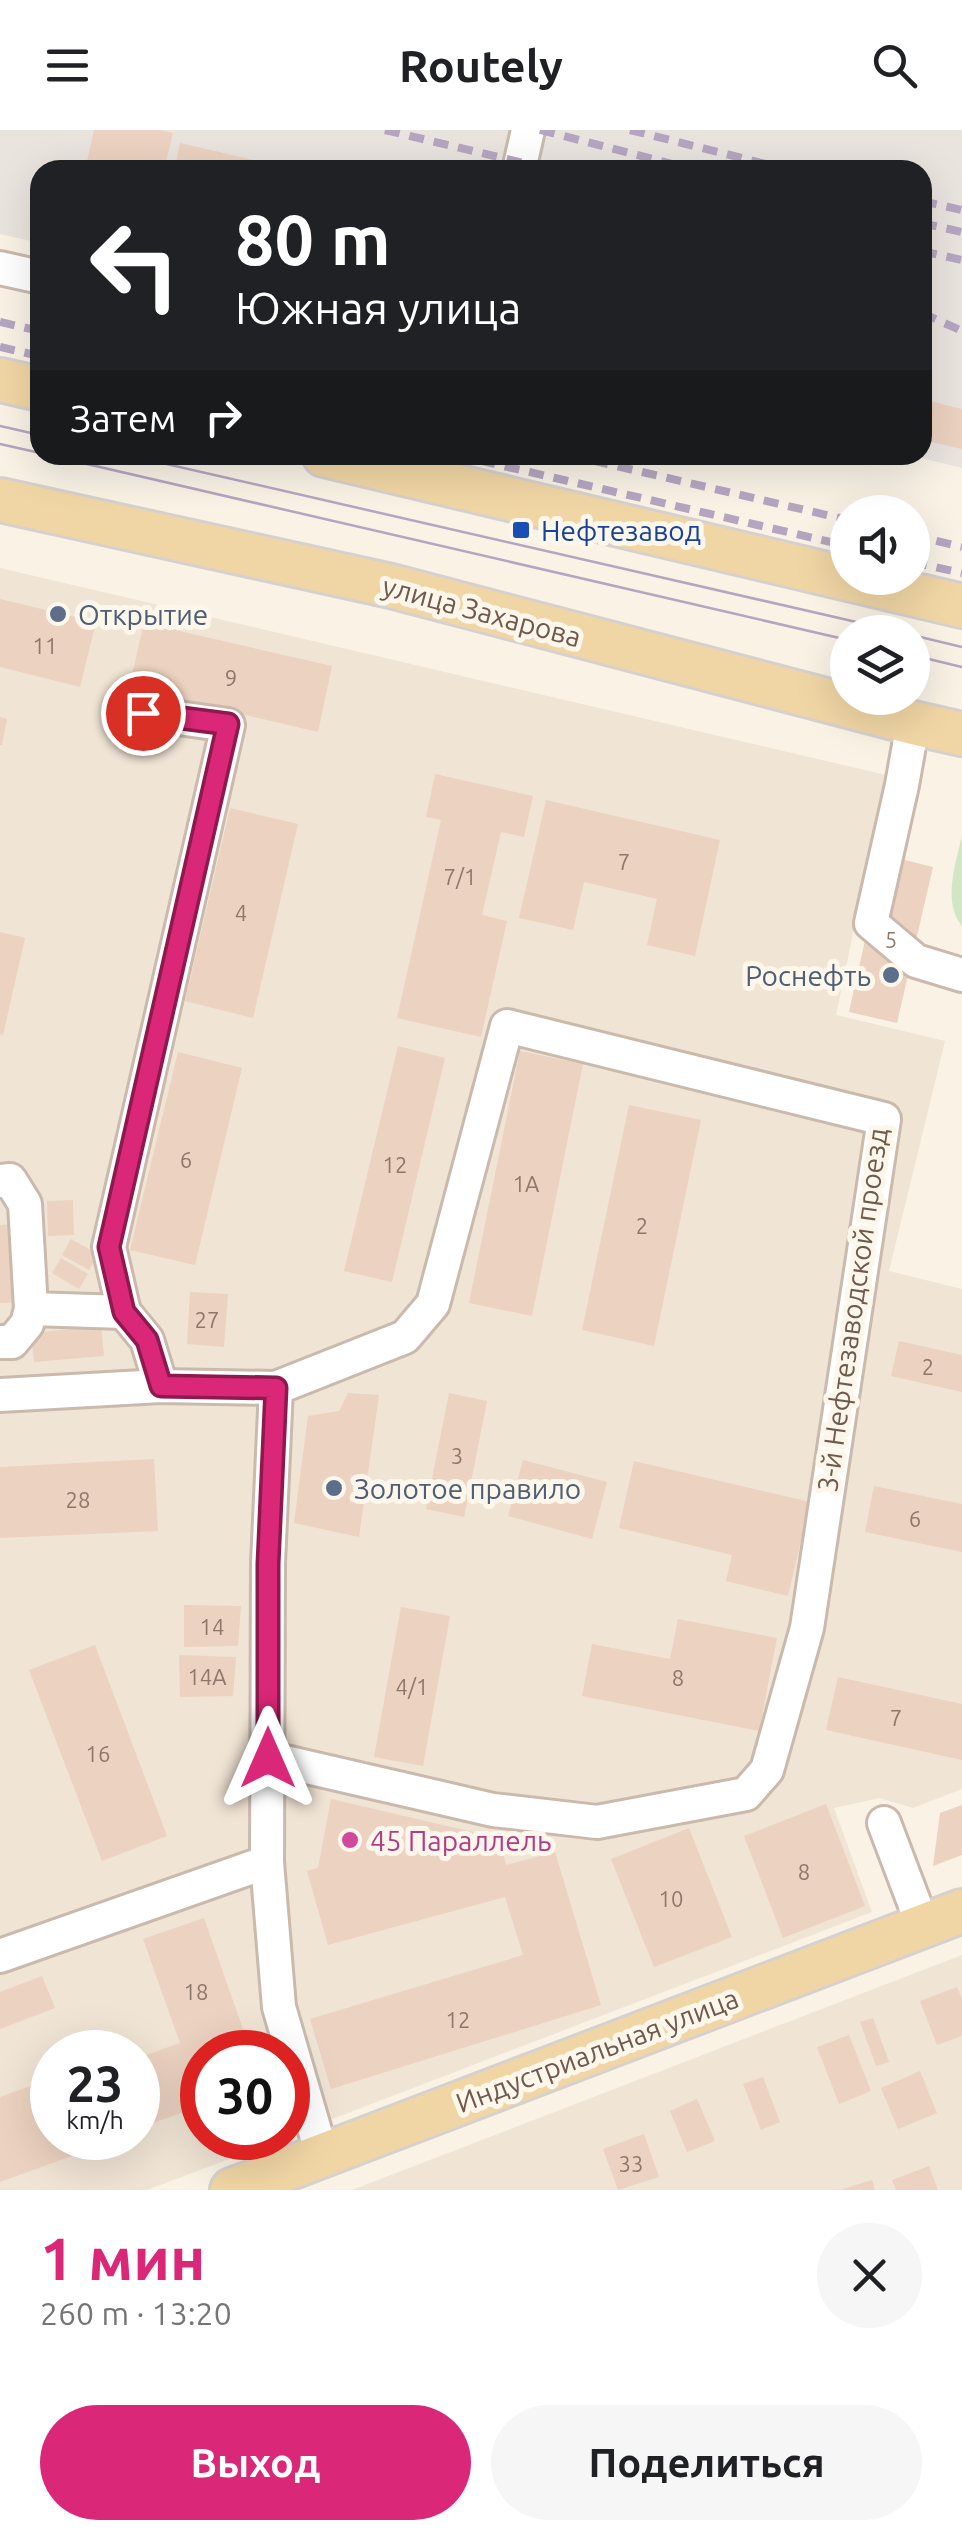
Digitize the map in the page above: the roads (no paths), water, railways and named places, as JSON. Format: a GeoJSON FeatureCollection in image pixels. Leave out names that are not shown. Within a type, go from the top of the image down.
{"type":"FeatureCollection","features":[{"type":"Feature","properties":{"kind":"main road"},"geometry":{"type":"LineString","coordinates":[[0,380],[30,387]]}},
{"type":"Feature","properties":{"kind":"main road"},"geometry":{"type":"LineString","coordinates":[[366,465],[962,606]]}},
{"type":"Feature","properties":{"kind":"main road","name":"улица Захарова"},"geometry":{"type":"LineString","coordinates":[[0,500],[391,586],[962,734]]}},
{"type":"Feature","properties":{"kind":"main road","name":"Индустриальная улица"},"geometry":{"type":"LineString","coordinates":[[232,2190],[962,1911]]}},
{"type":"Feature","properties":{"kind":"street"},"geometry":{"type":"LineString","coordinates":[[521,160],[528,130]]}},
{"type":"Feature","properties":{"kind":"street"},"geometry":{"type":"LineString","coordinates":[[0,268],[30,275]]}},
{"type":"Feature","properties":{"kind":"street"},"geometry":{"type":"LineString","coordinates":[[143,713],[228,724],[109,1247],[124,1312],[147,1340],[161,1386]]}},
{"type":"Feature","properties":{"kind":"street"},"geometry":{"type":"LineString","coordinates":[[913,723],[871,923],[916,961],[962,976]]}},
{"type":"Feature","properties":{"kind":"street","name":"3-й Нефтезаводской проезд"},"geometry":{"type":"LineString","coordinates":[[268,1758],[493,1810],[597,1822],[746,1794],[768,1770],[807,1628],[884,1118],[507,1026],[434,1304],[406,1337],[276,1388]]}},
{"type":"Feature","properties":{"kind":"street"},"geometry":{"type":"LineString","coordinates":[[0,1181],[10,1180],[25,1204],[30,1308],[27,1324],[12,1342],[0,1342]]}},
{"type":"Feature","properties":{"kind":"street"},"geometry":{"type":"LineString","coordinates":[[30,1308],[124,1312]]}},
{"type":"Feature","properties":{"kind":"street"},"geometry":{"type":"LineString","coordinates":[[0,1395],[161,1386],[276,1388],[268,1564],[267,1862],[279,2007],[322,2155]]}},
{"type":"Feature","properties":{"kind":"street"},"geometry":{"type":"LineString","coordinates":[[884,1823],[923,1926]]}},
{"type":"Feature","properties":{"kind":"street"},"geometry":{"type":"LineString","coordinates":[[0,1956],[267,1862]]}},
{"type":"Feature","properties":{"kind":"tram line"},"geometry":{"type":"LineString","coordinates":[[0,426],[30,433]]}},
{"type":"Feature","properties":{"kind":"tram line"},"geometry":{"type":"LineString","coordinates":[[0,444],[30,451]]}},
{"type":"Feature","properties":{"kind":"tram line"},"geometry":{"type":"LineString","coordinates":[[91,465],[830,636]]}},
{"type":"Feature","properties":{"kind":"tram line"},"geometry":{"type":"LineString","coordinates":[[171,465],[830,616]]}},
{"type":"Feature","properties":{"kind":"tram line"},"geometry":{"type":"LineString","coordinates":[[930,639],[962,647]]}},
{"type":"Feature","properties":{"kind":"tram line"},"geometry":{"type":"LineString","coordinates":[[930,659],[962,667]]}},
{"type":"Feature","properties":{"kind":"railway"},"geometry":{"type":"LineString","coordinates":[[385,130],[511,160]]}},
{"type":"Feature","properties":{"kind":"railway"},"geometry":{"type":"LineString","coordinates":[[540,130],[657,160]]}},
{"type":"Feature","properties":{"kind":"railway"},"geometry":{"type":"LineString","coordinates":[[630,130],[750,160]]}},
{"type":"Feature","properties":{"kind":"railway"},"geometry":{"type":"LineString","coordinates":[[932,203],[962,210]]}},
{"type":"Feature","properties":{"kind":"railway"},"geometry":{"type":"LineString","coordinates":[[932,225],[962,232]]}},
{"type":"Feature","properties":{"kind":"railway"},"geometry":{"type":"LineString","coordinates":[[932,253],[962,260]]}},
{"type":"Feature","properties":{"kind":"railway"},"geometry":{"type":"LineString","coordinates":[[932,318],[962,331]]}},
{"type":"Feature","properties":{"kind":"railway"},"geometry":{"type":"LineString","coordinates":[[0,322],[30,329]]}},
{"type":"Feature","properties":{"kind":"railway"},"geometry":{"type":"LineString","coordinates":[[0,347],[30,354]]}},
{"type":"Feature","properties":{"kind":"railway"},"geometry":{"type":"LineString","coordinates":[[499,465],[830,542]]}},
{"type":"Feature","properties":{"kind":"railway"},"geometry":{"type":"LineString","coordinates":[[612,465],[830,516]]}},
{"type":"Feature","properties":{"kind":"railway"},"geometry":{"type":"LineString","coordinates":[[930,539],[962,547]]}},
{"type":"Feature","properties":{"kind":"railway"},"geometry":{"type":"LineString","coordinates":[[930,566],[962,573]]}},
{"type":"Feature","properties":{"kind":"place","name":"Нефтезавод"},"geometry":{"type":"Point","coordinates":[521,530]}},
{"type":"Feature","properties":{"kind":"place","name":"Открытие"},"geometry":{"type":"Point","coordinates":[58,614]}},
{"type":"Feature","properties":{"kind":"place","name":"Роснефть"},"geometry":{"type":"Point","coordinates":[891,975]}},
{"type":"Feature","properties":{"kind":"place","name":"Золотое правило"},"geometry":{"type":"Point","coordinates":[334,1488]}},
{"type":"Feature","properties":{"kind":"place","name":"45 Параллель"},"geometry":{"type":"Point","coordinates":[350,1840]}}]}
